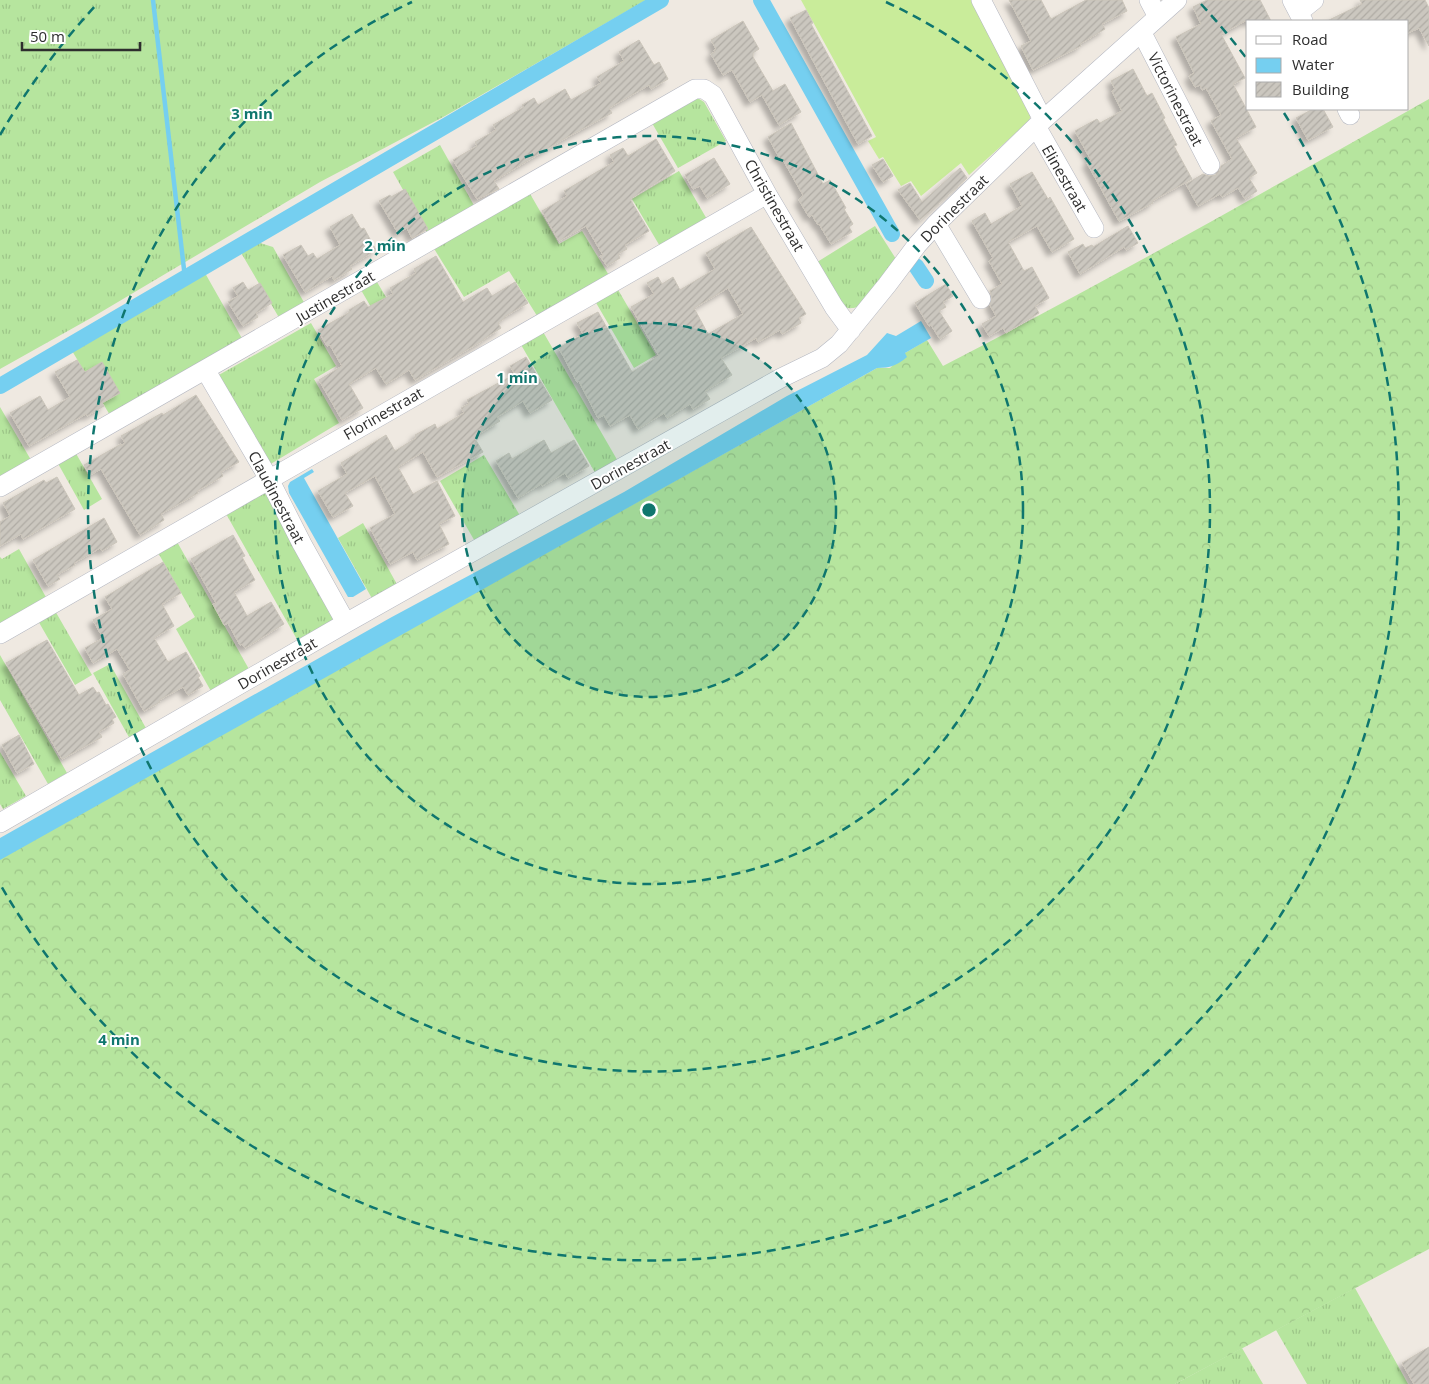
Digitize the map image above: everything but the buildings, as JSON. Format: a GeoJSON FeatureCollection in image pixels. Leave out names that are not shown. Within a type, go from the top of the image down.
{"type":"FeatureCollection","features":[{"type":"Feature","properties":{"kind":"street","name":"Elinestraat"},"geometry":{"type":"LineString","coordinates":[[981,0],[1040,124],[1094,228]]}},
{"type":"Feature","properties":{"kind":"street"},"geometry":{"type":"LineString","coordinates":[[1149,0],[1158,17]]}},
{"type":"Feature","properties":{"kind":"street","name":"Dorinestraat"},"geometry":{"type":"LineString","coordinates":[[0,823],[346,624],[781,378],[822,358],[839,344],[851,330],[917,245],[936,224],[1040,124],[1177,0]]}},
{"type":"Feature","properties":{"kind":"street"},"geometry":{"type":"LineString","coordinates":[[1298,11],[1314,0]]}},
{"type":"Feature","properties":{"kind":"street","name":"Victorinestraat"},"geometry":{"type":"LineString","coordinates":[[1142,32],[1210,165]]}},
{"type":"Feature","properties":{"kind":"street","name":"Christinestraat"},"geometry":{"type":"LineString","coordinates":[[695,88],[704,89],[713,95],[767,194],[834,307],[851,330]]}},
{"type":"Feature","properties":{"kind":"street","name":"Justinestraat"},"geometry":{"type":"LineString","coordinates":[[0,488],[695,88]]}},
{"type":"Feature","properties":{"kind":"street","name":"Florinestraat"},"geometry":{"type":"LineString","coordinates":[[0,634],[767,194]]}},
{"type":"Feature","properties":{"kind":"street"},"geometry":{"type":"LineString","coordinates":[[936,224],[981,299]]}},
{"type":"Feature","properties":{"kind":"street","name":"Claudinestraat"},"geometry":{"type":"LineString","coordinates":[[206,371],[268,479],[346,624]]}},
{"type":"Feature","properties":{"kind":"green space"},"geometry":{"type":"Polygon","coordinates":[[[0,0],[646,0],[445,116],[320,182],[91,318],[0,369],[0,0]]]}},
{"type":"Feature","properties":{"kind":"green space"},"geometry":{"type":"Polygon","coordinates":[[[801,0],[972,0],[1031,115],[1029,121],[969,175],[961,163],[921,196],[911,181],[901,186],[883,157],[879,159],[868,141],[876,137],[801,0]]]}},
{"type":"Feature","properties":{"kind":"green space"},"geometry":{"type":"Polygon","coordinates":[[[696,97],[704,102],[726,141],[678,168],[652,123],[696,97]]]}},
{"type":"Feature","properties":{"kind":"green space"},"geometry":{"type":"Polygon","coordinates":[[[1429,99],[1429,1249],[1175,1384],[0,1384],[0,858],[877,368],[890,368],[905,353],[927,340],[943,366],[1248,201],[1429,99]]]}},
{"type":"Feature","properties":{"kind":"green space"},"geometry":{"type":"Polygon","coordinates":[[[440,145],[476,209],[429,236],[393,172],[440,145]]]}},
{"type":"Feature","properties":{"kind":"green space"},"geometry":{"type":"Polygon","coordinates":[[[679,171],[708,221],[661,248],[632,199],[679,171]]]}},
{"type":"Feature","properties":{"kind":"green space"},"geometry":{"type":"Polygon","coordinates":[[[529,192],[559,244],[582,231],[610,277],[539,319],[509,271],[464,297],[433,247],[529,192]]]}},
{"type":"Feature","properties":{"kind":"green space"},"geometry":{"type":"Polygon","coordinates":[[[875,226],[896,259],[863,303],[853,308],[841,307],[814,264],[875,226]]]}},
{"type":"Feature","properties":{"kind":"green space"},"geometry":{"type":"Polygon","coordinates":[[[260,243],[273,247],[306,306],[281,321],[240,251],[260,243]]]}},
{"type":"Feature","properties":{"kind":"green space"},"geometry":{"type":"Polygon","coordinates":[[[205,273],[244,342],[111,417],[71,349],[205,273]]]}},
{"type":"Feature","properties":{"kind":"green space"},"geometry":{"type":"Polygon","coordinates":[[[377,282],[405,329],[389,338],[361,290],[377,282]]]}},
{"type":"Feature","properties":{"kind":"green space"},"geometry":{"type":"Polygon","coordinates":[[[617,288],[656,355],[634,368],[595,301],[617,288]]]}},
{"type":"Feature","properties":{"kind":"green space"},"geometry":{"type":"Polygon","coordinates":[[[311,323],[336,366],[314,379],[339,423],[269,465],[217,376],[311,323]]]}},
{"type":"Feature","properties":{"kind":"green space"},"geometry":{"type":"Polygon","coordinates":[[[542,330],[619,463],[597,476],[520,343],[542,330]]]}},
{"type":"Feature","properties":{"kind":"green space"},"geometry":{"type":"Polygon","coordinates":[[[0,407],[31,460],[0,479],[0,407]]]}},
{"type":"Feature","properties":{"kind":"green space"},"geometry":{"type":"Polygon","coordinates":[[[74,450],[102,499],[84,510],[56,460],[74,450]]]}},
{"type":"Feature","properties":{"kind":"green space"},"geometry":{"type":"Polygon","coordinates":[[[484,455],[522,519],[477,545],[440,481],[484,455]]]}},
{"type":"Feature","properties":{"kind":"green space"},"geometry":{"type":"Polygon","coordinates":[[[259,493],[271,498],[334,613],[333,622],[299,643],[225,512],[259,493]]]}},
{"type":"Feature","properties":{"kind":"green space"},"geometry":{"type":"Polygon","coordinates":[[[363,523],[399,588],[374,602],[338,538],[363,523]]]}},
{"type":"Feature","properties":{"kind":"green space"},"geometry":{"type":"Polygon","coordinates":[[[176,540],[250,671],[212,693],[176,629],[195,617],[157,551],[176,540]]]}},
{"type":"Feature","properties":{"kind":"green space"},"geometry":{"type":"Polygon","coordinates":[[[19,549],[47,599],[0,626],[0,557],[2,559],[19,549]]]}},
{"type":"Feature","properties":{"kind":"green space"},"geometry":{"type":"Polygon","coordinates":[[[54,609],[92,675],[75,685],[37,619],[54,609]]]}},
{"type":"Feature","properties":{"kind":"green space"},"geometry":{"type":"Polygon","coordinates":[[[0,655],[67,773],[48,784],[0,700],[0,655]]]}},
{"type":"Feature","properties":{"kind":"green space"},"geometry":{"type":"Polygon","coordinates":[[[110,664],[147,730],[130,739],[93,673],[110,664]]]}},
{"type":"Feature","properties":{"kind":"green space"},"geometry":{"type":"Polygon","coordinates":[[[0,752],[26,796],[3,809],[0,804],[0,752]]]}},
{"type":"Feature","properties":{"kind":"green space"},"geometry":{"type":"Polygon","coordinates":[[[1355,1288],[1408,1384],[1307,1384],[1276,1330],[1355,1288]]]}},
{"type":"Feature","properties":{"kind":"green space"},"geometry":{"type":"Polygon","coordinates":[[[1242,1348],[1263,1384],[1175,1384],[1242,1348]]]}},
{"type":"Feature","properties":{"kind":"water"},"geometry":{"type":"Polygon","coordinates":[[[921,321],[931,338],[905,353],[907,357],[894,366],[877,368],[0,860],[0,838],[390,618],[624,492],[787,396],[867,355],[887,333],[896,336],[921,321]]]}},
{"type":"Feature","properties":{"kind":"water"},"geometry":{"type":"Polygon","coordinates":[[[312,469],[314,472],[304,478],[366,589],[353,597],[348,597],[289,493],[288,486],[290,482],[312,469]]]}},
{"type":"Feature","properties":{"kind":"waterway"},"geometry":{"type":"LineString","coordinates":[[153,0],[185,278]]}},
{"type":"Feature","properties":{"kind":"waterway"},"geometry":{"type":"LineString","coordinates":[[0,386],[661,0]]}},
{"type":"Feature","properties":{"kind":"waterway"},"geometry":{"type":"LineString","coordinates":[[761,0],[892,234]]}},
{"type":"Feature","properties":{"kind":"waterway"},"geometry":{"type":"LineString","coordinates":[[916,266],[926,281]]}}]}
